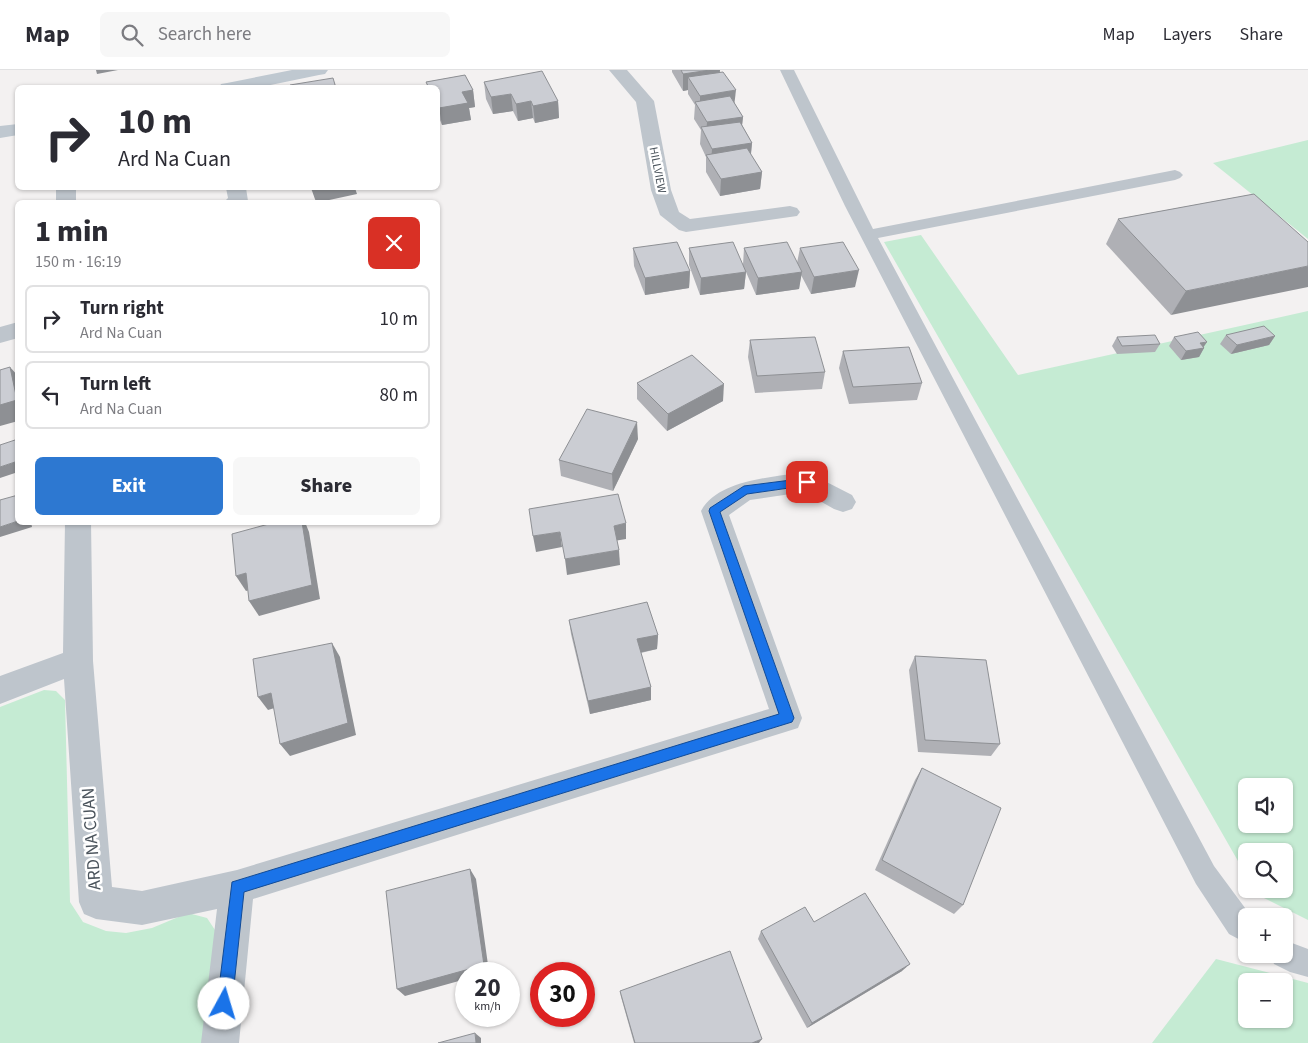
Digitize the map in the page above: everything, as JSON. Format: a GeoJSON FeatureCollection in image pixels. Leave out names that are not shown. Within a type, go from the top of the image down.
{"type":"FeatureCollection","features":[{"type":"Feature","properties":{"kind":"street"},"geometry":{"type":"LineString","coordinates":[[242,85],[319,70]]}},
{"type":"Feature","properties":{"kind":"street","name":"HILLVIEW"},"geometry":{"type":"LineString","coordinates":[[618,70],[645,101],[661,190],[670,216],[686,226],[790,212]]}},
{"type":"Feature","properties":{"kind":"street"},"geometry":{"type":"LineString","coordinates":[[0,132],[15,130]]}},
{"type":"Feature","properties":{"kind":"street"},"geometry":{"type":"LineString","coordinates":[[0,335],[15,331]]}},
{"type":"Feature","properties":{"kind":"street","name":"ARD NA CUAN"},"geometry":{"type":"LineString","coordinates":[[78,525],[78,661],[96,902],[142,908],[237,887],[787,718],[714,511],[744,491],[807,482],[843,502]]}},
{"type":"Feature","properties":{"kind":"street"},"geometry":{"type":"LineString","coordinates":[[0,690],[78,661]]}},
{"type":"Feature","properties":{"kind":"street"},"geometry":{"type":"LineString","coordinates":[[220,1043],[237,887]]}},
{"type":"Feature","properties":{"kind":"lane"},"geometry":{"type":"LineString","coordinates":[[787,70],[868,235],[1205,875],[1238,923]]}},
{"type":"Feature","properties":{"kind":"lane"},"geometry":{"type":"LineString","coordinates":[[868,235],[1175,175]]}},
{"type":"Feature","properties":{"kind":"lane"},"geometry":{"type":"LineString","coordinates":[[1293,959],[1308,963]]}},
{"type":"Feature","properties":{"kind":"green space"},"geometry":{"type":"Polygon","coordinates":[[[1308,140],[1308,239],[1213,163],[1308,140]]]}},
{"type":"Feature","properties":{"kind":"green space"},"geometry":{"type":"Polygon","coordinates":[[[921,235],[1018,375],[1308,311],[1308,920],[1293,912],[1293,908],[1284,908],[1264,898],[1293,898],[1293,843],[1238,843],[1238,861],[884,242],[921,235]]]}},
{"type":"Feature","properties":{"kind":"green space"},"geometry":{"type":"Polygon","coordinates":[[[44,690],[56,691],[65,700],[70,902],[83,922],[106,931],[126,933],[152,928],[188,913],[207,918],[215,930],[205,1043],[0,1043],[0,707],[44,690]]]}},
{"type":"Feature","properties":{"kind":"green space"},"geometry":{"type":"Polygon","coordinates":[[[1216,959],[1270,973],[1238,973],[1238,1028],[1293,1028],[1293,979],[1308,983],[1308,1043],[1152,1043],[1216,959]]]}},
{"type":"Feature","properties":{"kind":"building"},"geometry":{"type":"Polygon","coordinates":[[[681,70],[710,70],[683,74],[681,70]]]}},
{"type":"Feature","properties":{"kind":"building"},"geometry":{"type":"Polygon","coordinates":[[[542,71],[558,101],[533,106],[531,101],[516,104],[511,94],[491,97],[484,82],[542,71]]]}},
{"type":"Feature","properties":{"kind":"building"},"geometry":{"type":"Polygon","coordinates":[[[723,72],[736,90],[700,96],[688,77],[723,72]]]}},
{"type":"Feature","properties":{"kind":"building"},"geometry":{"type":"Polygon","coordinates":[[[465,75],[473,90],[462,92],[468,103],[440,108],[440,85],[428,85],[426,82],[465,75]]]}},
{"type":"Feature","properties":{"kind":"building"},"geometry":{"type":"Polygon","coordinates":[[[333,78],[335,85],[290,85],[333,78]]]}},
{"type":"Feature","properties":{"kind":"building"},"geometry":{"type":"Polygon","coordinates":[[[730,96],[743,117],[707,122],[695,102],[730,96]]]}},
{"type":"Feature","properties":{"kind":"building"},"geometry":{"type":"Polygon","coordinates":[[[740,122],[752,143],[712,149],[701,127],[740,122]]]}},
{"type":"Feature","properties":{"kind":"building"},"geometry":{"type":"Polygon","coordinates":[[[747,148],[762,172],[721,179],[706,155],[747,148]]]}},
{"type":"Feature","properties":{"kind":"building"},"geometry":{"type":"Polygon","coordinates":[[[1254,194],[1308,242],[1308,266],[1186,291],[1118,219],[1254,194]]]}},
{"type":"Feature","properties":{"kind":"building"},"geometry":{"type":"Polygon","coordinates":[[[677,242],[690,271],[645,278],[633,248],[677,242]]]}},
{"type":"Feature","properties":{"kind":"building"},"geometry":{"type":"Polygon","coordinates":[[[733,242],[746,272],[701,278],[689,248],[733,242]]]}},
{"type":"Feature","properties":{"kind":"building"},"geometry":{"type":"Polygon","coordinates":[[[787,242],[802,272],[758,278],[744,248],[787,242]]]}},
{"type":"Feature","properties":{"kind":"building"},"geometry":{"type":"Polygon","coordinates":[[[843,242],[859,270],[814,277],[800,248],[843,242]]]}},
{"type":"Feature","properties":{"kind":"building"},"geometry":{"type":"Polygon","coordinates":[[[1264,326],[1275,336],[1237,345],[1226,335],[1264,326]]]}},
{"type":"Feature","properties":{"kind":"building"},"geometry":{"type":"Polygon","coordinates":[[[1198,332],[1207,342],[1200,343],[1204,348],[1186,351],[1174,337],[1198,332]]]}},
{"type":"Feature","properties":{"kind":"building"},"geometry":{"type":"Polygon","coordinates":[[[1155,335],[1160,344],[1122,346],[1117,337],[1155,335]]]}},
{"type":"Feature","properties":{"kind":"building"},"geometry":{"type":"Polygon","coordinates":[[[815,337],[825,372],[757,376],[750,340],[815,337]]]}},
{"type":"Feature","properties":{"kind":"building"},"geometry":{"type":"Polygon","coordinates":[[[909,347],[922,383],[853,387],[843,351],[909,347]]]}},
{"type":"Feature","properties":{"kind":"building"},"geometry":{"type":"Polygon","coordinates":[[[692,355],[724,384],[668,414],[637,383],[692,355]]]}},
{"type":"Feature","properties":{"kind":"building"},"geometry":{"type":"Polygon","coordinates":[[[10,367],[15,401],[0,405],[0,370],[10,367]]]}},
{"type":"Feature","properties":{"kind":"building"},"geometry":{"type":"Polygon","coordinates":[[[587,409],[637,422],[612,474],[559,460],[587,409]]]}},
{"type":"Feature","properties":{"kind":"building"},"geometry":{"type":"Polygon","coordinates":[[[15,440],[15,462],[0,467],[0,445],[15,440]]]}},
{"type":"Feature","properties":{"kind":"building"},"geometry":{"type":"Polygon","coordinates":[[[618,494],[626,523],[614,526],[619,550],[565,559],[560,532],[533,536],[529,509],[618,494]]]}},
{"type":"Feature","properties":{"kind":"building"},"geometry":{"type":"Polygon","coordinates":[[[15,496],[15,522],[0,527],[0,500],[15,496]]]}},
{"type":"Feature","properties":{"kind":"building"},"geometry":{"type":"Polygon","coordinates":[[[265,525],[302,525],[312,585],[249,601],[246,573],[236,576],[232,534],[265,525]]]}},
{"type":"Feature","properties":{"kind":"building"},"geometry":{"type":"Polygon","coordinates":[[[647,602],[658,635],[637,639],[651,687],[588,701],[569,620],[647,602]]]}},
{"type":"Feature","properties":{"kind":"building"},"geometry":{"type":"Polygon","coordinates":[[[332,643],[348,723],[280,744],[271,693],[258,697],[253,659],[332,643]]]}},
{"type":"Feature","properties":{"kind":"building"},"geometry":{"type":"Polygon","coordinates":[[[915,656],[986,660],[1000,744],[925,740],[915,656]]]}},
{"type":"Feature","properties":{"kind":"building"},"geometry":{"type":"Polygon","coordinates":[[[922,768],[1001,808],[963,905],[882,860],[922,768]]]}},
{"type":"Feature","properties":{"kind":"building"},"geometry":{"type":"Polygon","coordinates":[[[470,869],[484,962],[455,962],[455,973],[397,989],[386,891],[470,869]]]}},
{"type":"Feature","properties":{"kind":"building"},"geometry":{"type":"Polygon","coordinates":[[[865,893],[910,964],[812,1023],[761,931],[805,907],[814,922],[865,893]]]}},
{"type":"Feature","properties":{"kind":"building"},"geometry":{"type":"Polygon","coordinates":[[[730,951],[762,1039],[752,1043],[635,1043],[620,991],[730,951]]]}},
{"type":"Feature","properties":{"kind":"building"},"geometry":{"type":"Polygon","coordinates":[[[475,1033],[476,1043],[438,1043],[475,1033]]]}},
{"type":"Feature","properties":{"kind":"route"},"geometry":{"type":"LineString","coordinates":[[224,1004],[237,887],[787,718],[714,511],[744,491],[807,482]]}}]}
